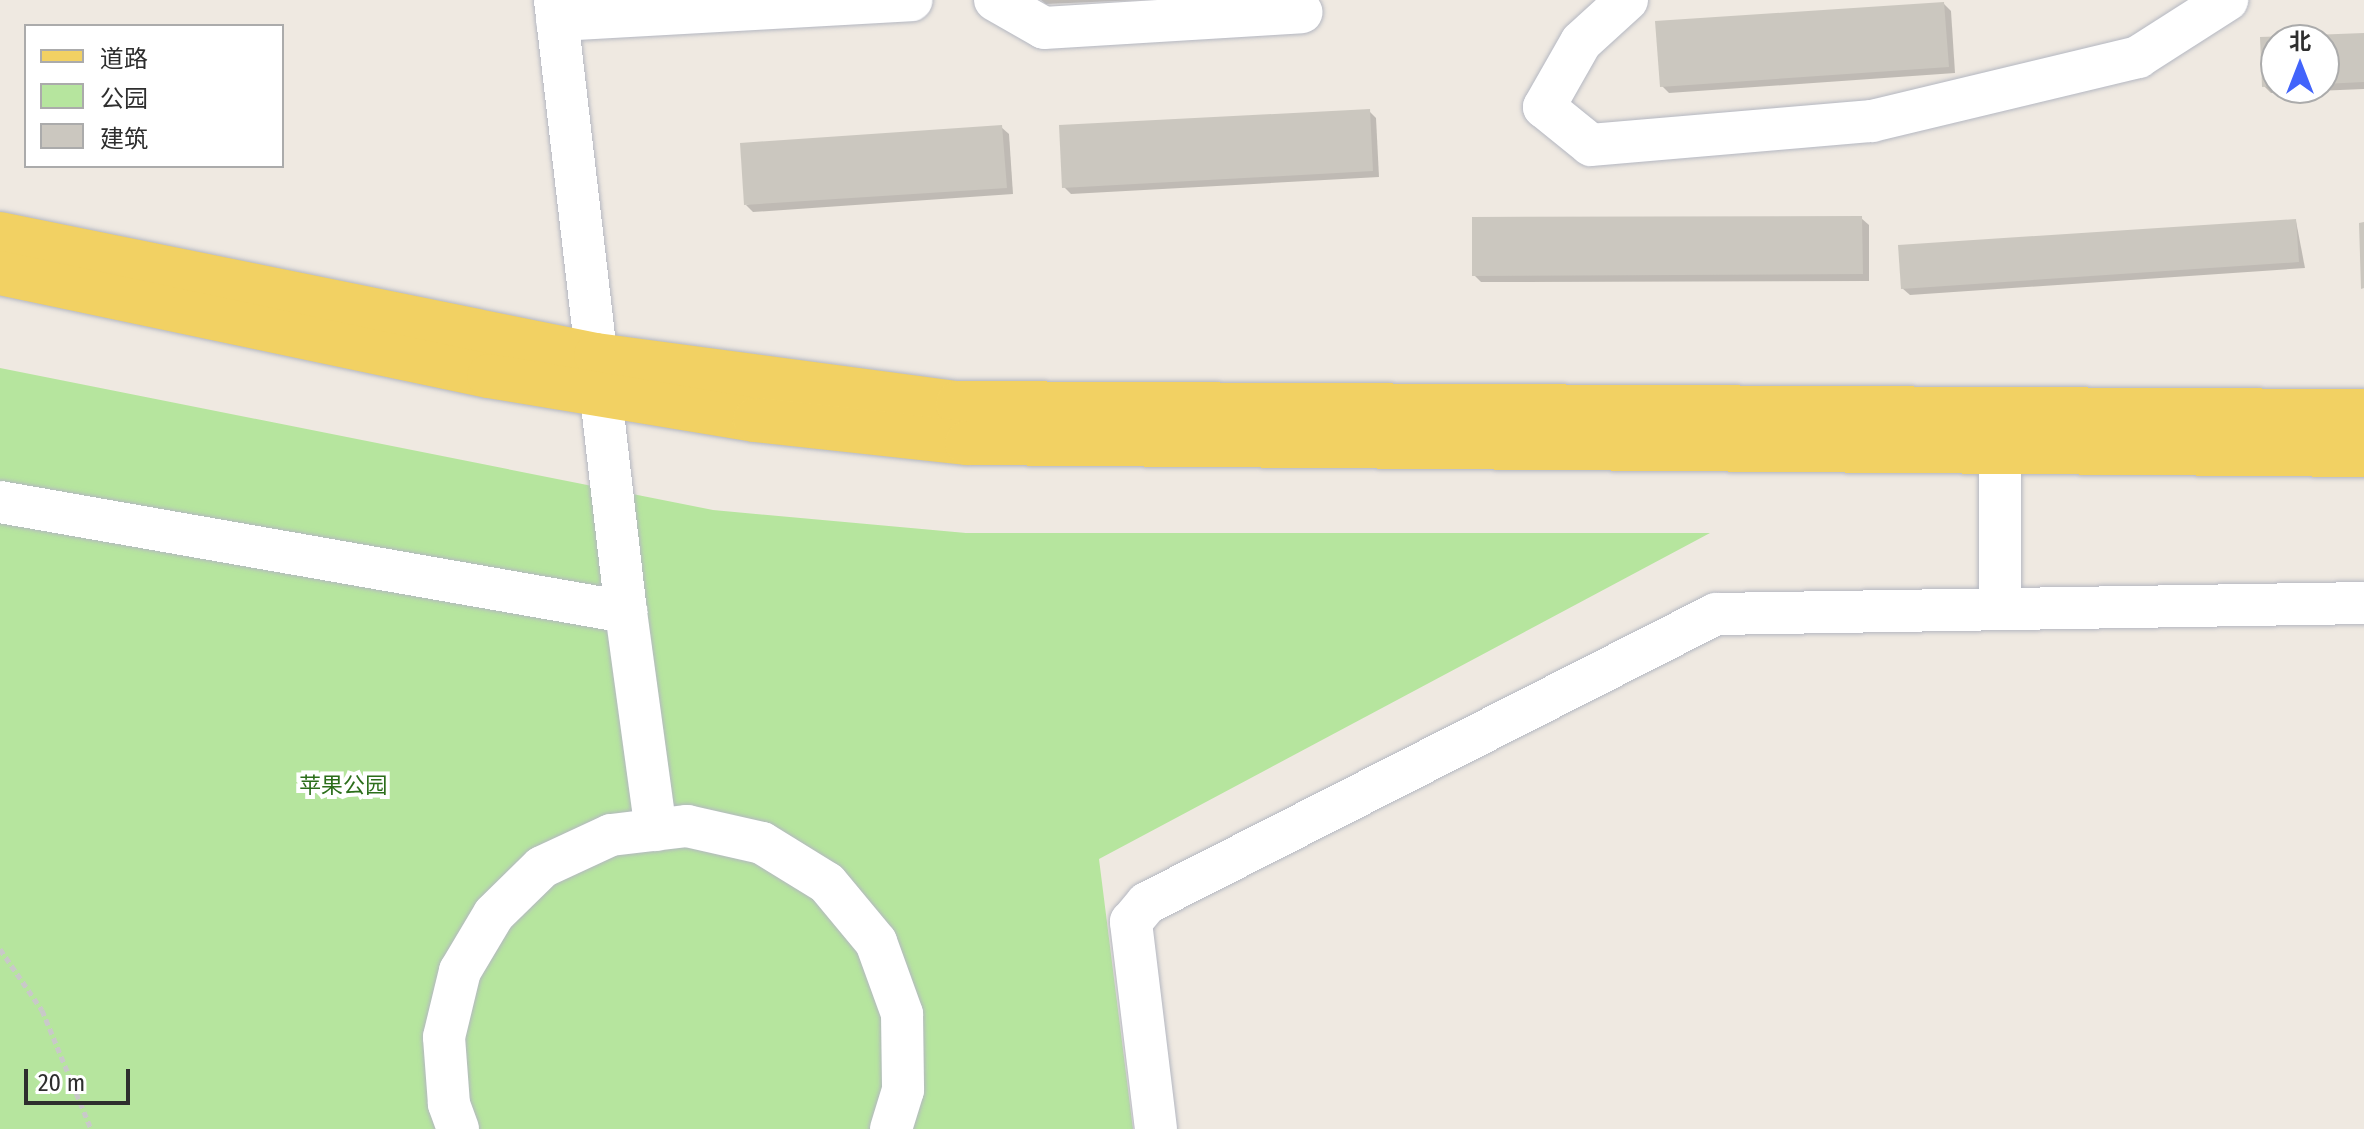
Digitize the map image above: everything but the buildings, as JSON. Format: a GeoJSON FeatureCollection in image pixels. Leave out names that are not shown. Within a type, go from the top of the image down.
{"type":"FeatureCollection","features":[{"type":"Feature","properties":{"kind":"main road"},"geometry":{"type":"LineString","coordinates":[[0,234],[598,374],[958,403],[2364,411]]}},
{"type":"Feature","properties":{"kind":"main road"},"geometry":{"type":"LineString","coordinates":[[0,273],[598,374],[967,443],[2364,455]]}},
{"type":"Feature","properties":{"kind":"street"},"geometry":{"type":"LineString","coordinates":[[656,830],[626,612],[556,10],[911,0]]}},
{"type":"Feature","properties":{"kind":"street"},"geometry":{"type":"LineString","coordinates":[[995,0],[1044,28],[1302,12]]}},
{"type":"Feature","properties":{"kind":"street"},"geometry":{"type":"LineString","coordinates":[[1627,0],[1581,42],[1544,107],[1591,145],[1872,121],[2138,57],[2227,0]]}},
{"type":"Feature","properties":{"kind":"street"},"geometry":{"type":"LineString","coordinates":[[2000,409],[2000,605]]}},
{"type":"Feature","properties":{"kind":"street"},"geometry":{"type":"LineString","coordinates":[[0,502],[626,612]]}},
{"type":"Feature","properties":{"kind":"street"},"geometry":{"type":"LineString","coordinates":[[1156,1129],[1131,922],[1147,903],[1716,614],[2000,605],[2364,603]]}},
{"type":"Feature","properties":{"kind":"street"},"geometry":{"type":"LineString","coordinates":[[458,1129],[449,1104],[444,1037],[460,971],[494,914],[542,867],[611,835],[687,826],[762,843],[827,883],[876,942],[902,1014],[903,1090],[891,1129]]}},
{"type":"Feature","properties":{"kind":"path"},"geometry":{"type":"LineString","coordinates":[[0,949],[42,1010],[91,1129]]}},
{"type":"Feature","properties":{"kind":"green space","name":"苹果公园"},"geometry":{"type":"Polygon","coordinates":[[[0,368],[713,510],[966,533],[1710,533],[1099,859],[1133,1129],[0,1129],[0,368]]]}}]}
